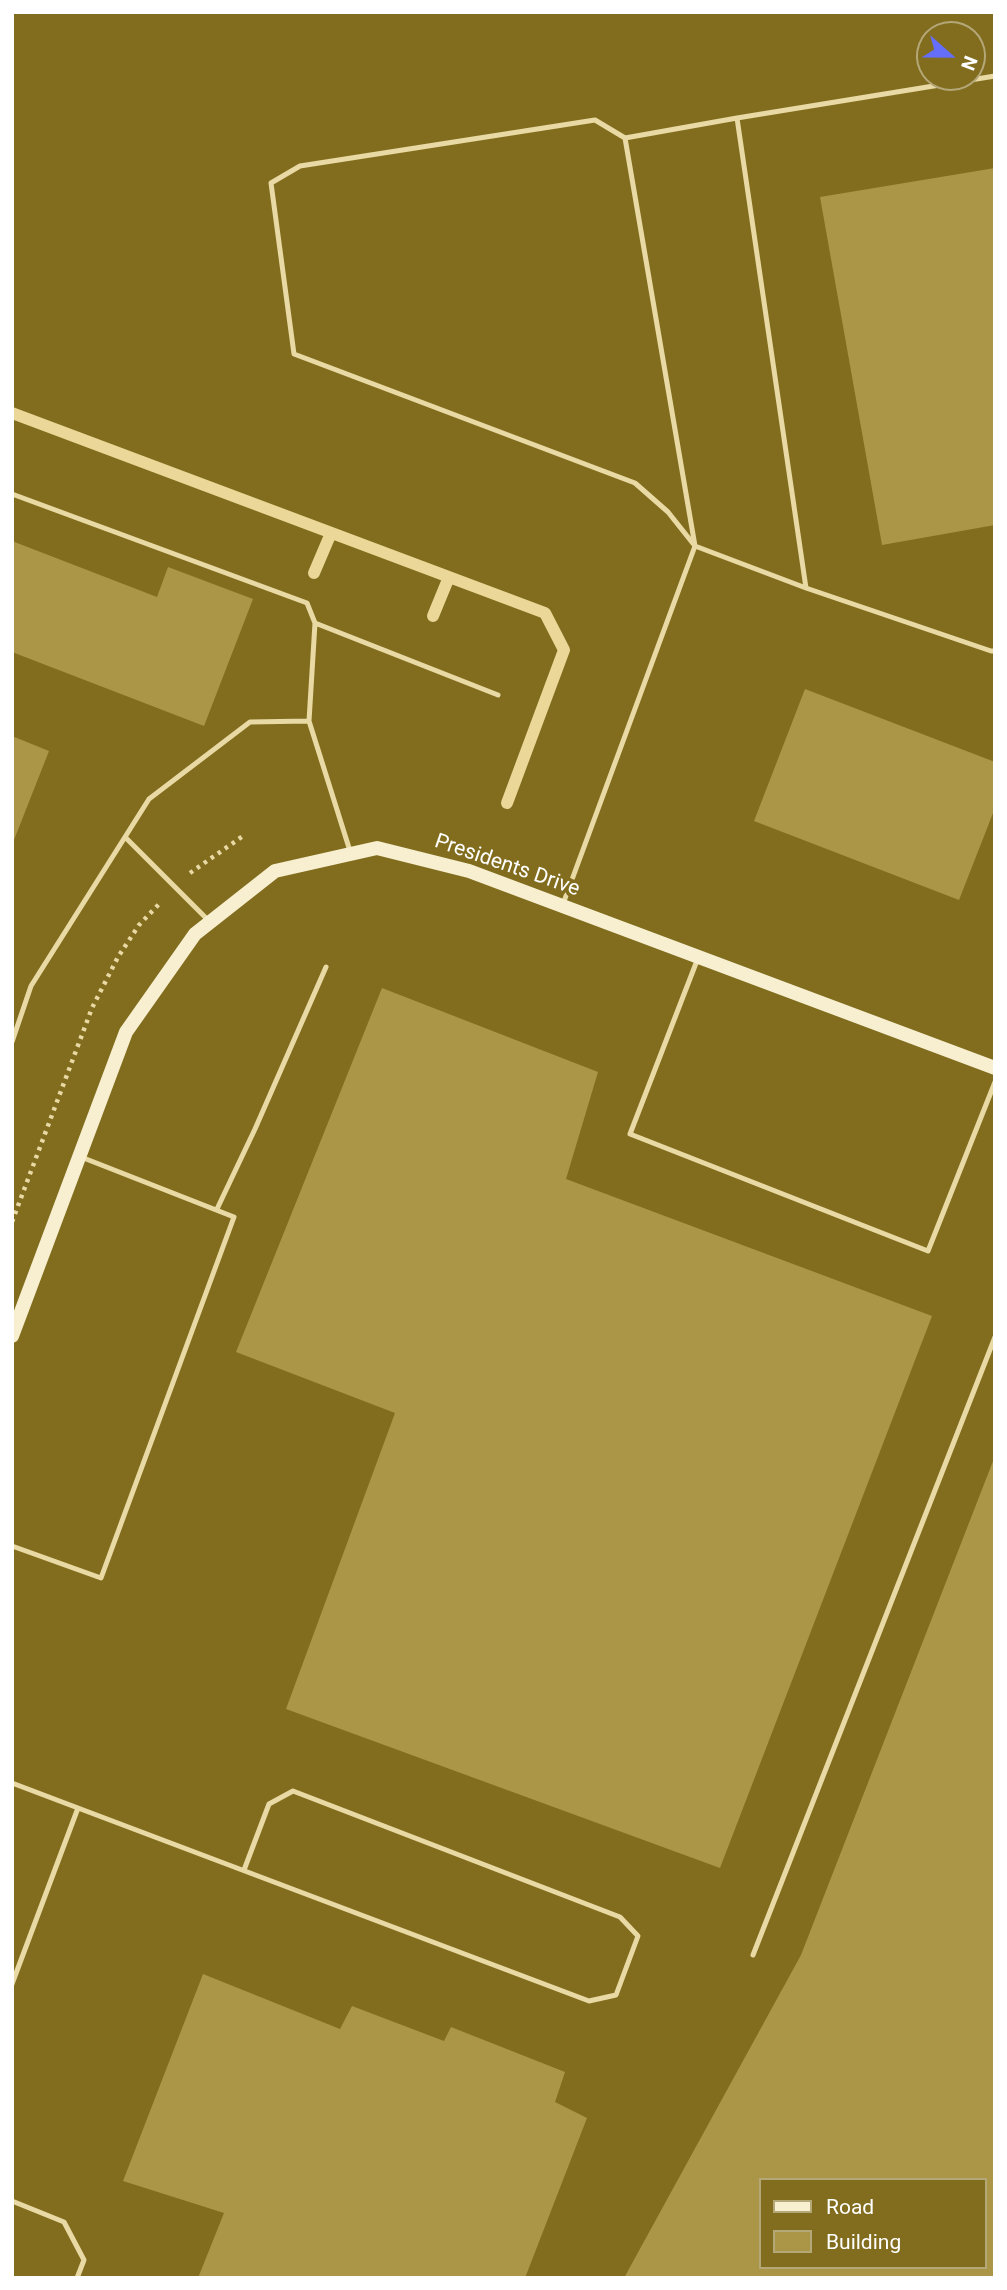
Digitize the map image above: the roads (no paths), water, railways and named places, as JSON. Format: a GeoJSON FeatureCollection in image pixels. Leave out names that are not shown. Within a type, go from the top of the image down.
{"type":"FeatureCollection","features":[{"type":"Feature","properties":{"kind":"street","name":"Presidents Drive"},"geometry":{"type":"LineString","coordinates":[[12,1336],[126,1032],[195,934],[275,871],[377,848],[469,870],[995,1068]]}},
{"type":"Feature","properties":{"kind":"lane"},"geometry":{"type":"LineString","coordinates":[[995,76],[625,138],[595,121],[300,166],[271,183],[293,354],[635,483],[668,512],[695,546],[806,588],[995,651]]}},
{"type":"Feature","properties":{"kind":"lane"},"geometry":{"type":"LineString","coordinates":[[737,118],[806,588]]}},
{"type":"Feature","properties":{"kind":"lane"},"geometry":{"type":"LineString","coordinates":[[562,906],[695,546],[625,138]]}},
{"type":"Feature","properties":{"kind":"lane"},"geometry":{"type":"LineString","coordinates":[[12,494],[307,603],[315,623],[309,721],[351,854]]}},
{"type":"Feature","properties":{"kind":"lane"},"geometry":{"type":"LineString","coordinates":[[315,623],[498,695]]}},
{"type":"Feature","properties":{"kind":"lane"},"geometry":{"type":"LineString","coordinates":[[12,1042],[31,986],[149,800],[250,722],[309,721]]}},
{"type":"Feature","properties":{"kind":"lane"},"geometry":{"type":"LineString","coordinates":[[124,837],[210,922]]}},
{"type":"Feature","properties":{"kind":"lane"},"geometry":{"type":"LineString","coordinates":[[699,956],[630,1134],[928,1251],[995,1082]]}},
{"type":"Feature","properties":{"kind":"lane"},"geometry":{"type":"LineString","coordinates":[[217,1209],[326,967]]}},
{"type":"Feature","properties":{"kind":"lane"},"geometry":{"type":"LineString","coordinates":[[12,1546],[101,1578],[234,1217],[80,1156]]}},
{"type":"Feature","properties":{"kind":"lane"},"geometry":{"type":"LineString","coordinates":[[753,1955],[995,1338]]}},
{"type":"Feature","properties":{"kind":"lane"},"geometry":{"type":"LineString","coordinates":[[12,1783],[589,2001],[616,1995],[638,1936],[620,1917],[293,1791],[269,1804],[243,1870]]}},
{"type":"Feature","properties":{"kind":"lane"},"geometry":{"type":"LineString","coordinates":[[12,1984],[78,1808]]}},
{"type":"Feature","properties":{"kind":"lane"},"geometry":{"type":"LineString","coordinates":[[12,2201],[64,2222],[84,2260],[77,2278]]}},
{"type":"Feature","properties":{"kind":"waterway"},"geometry":{"type":"LineString","coordinates":[[12,413],[545,613],[564,650],[507,803]]}},
{"type":"Feature","properties":{"kind":"waterway"},"geometry":{"type":"LineString","coordinates":[[314,573],[331,533]]}},
{"type":"Feature","properties":{"kind":"waterway"},"geometry":{"type":"LineString","coordinates":[[433,616],[449,577]]}}]}
